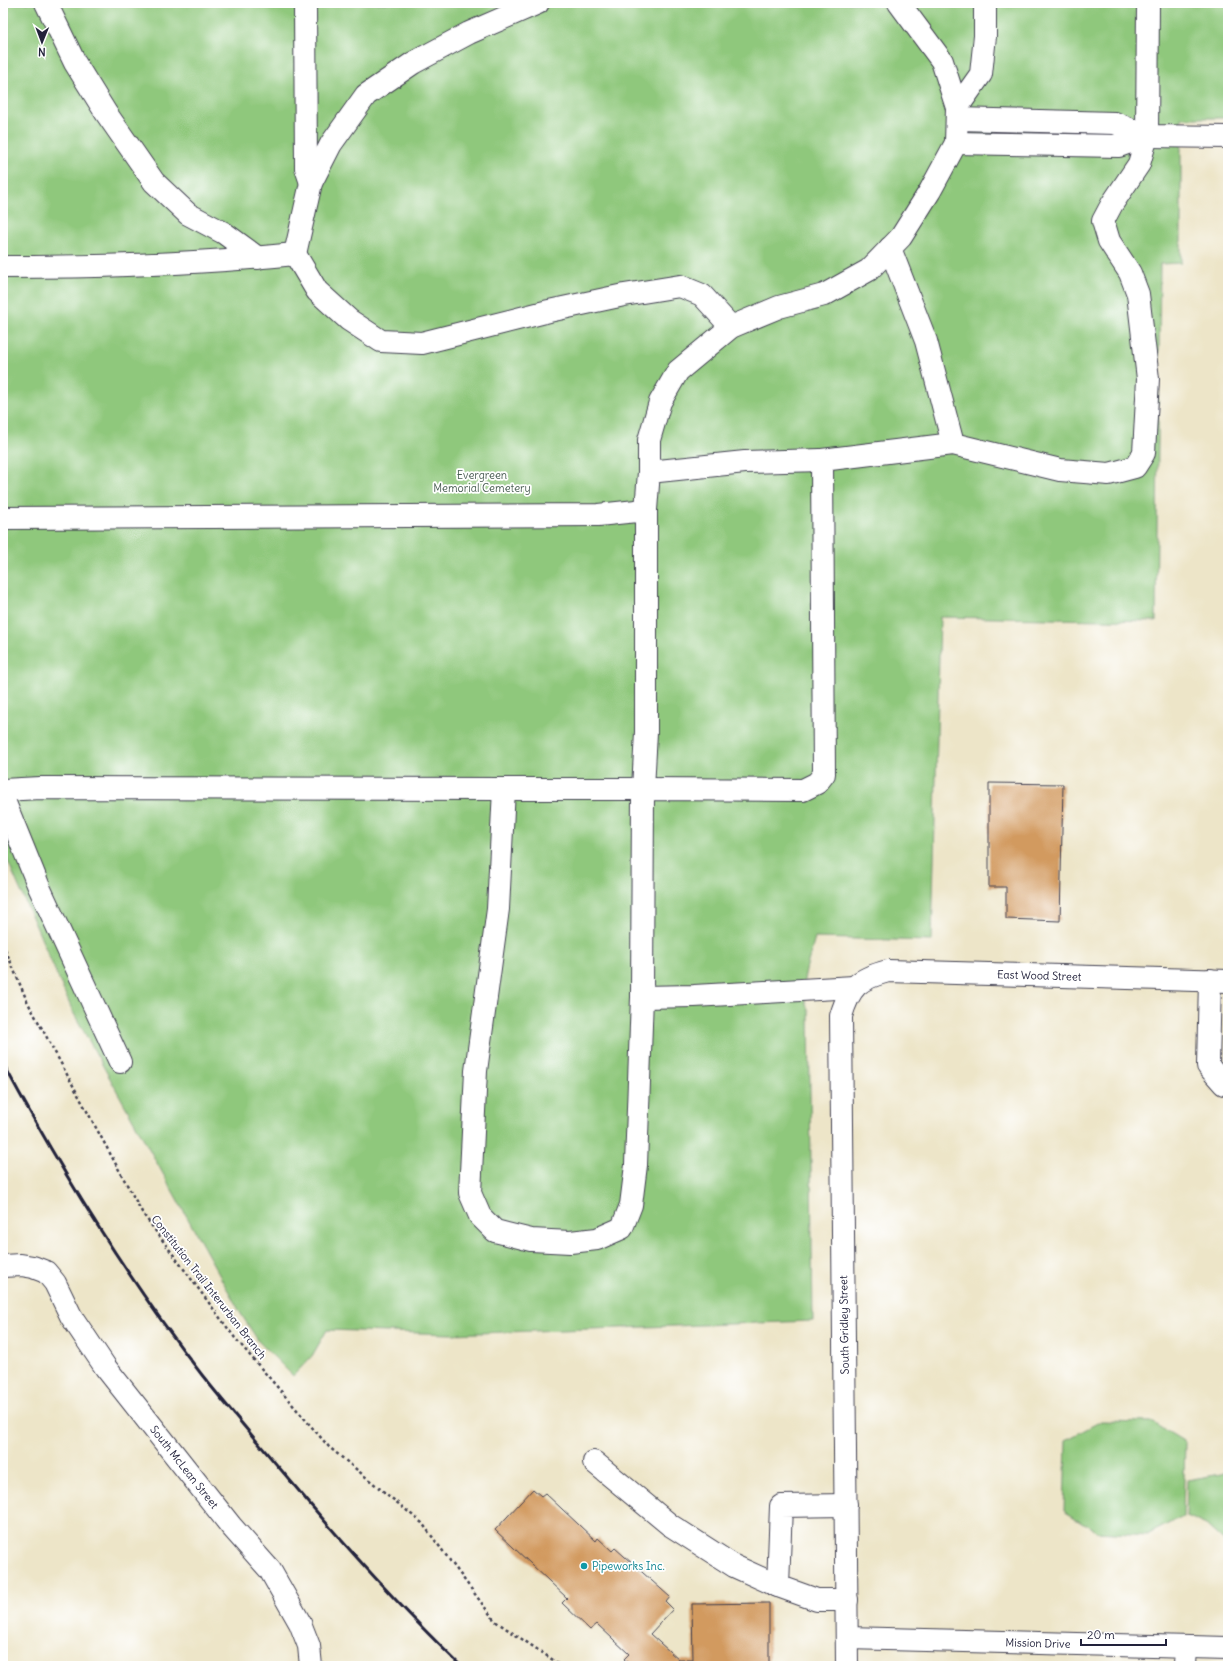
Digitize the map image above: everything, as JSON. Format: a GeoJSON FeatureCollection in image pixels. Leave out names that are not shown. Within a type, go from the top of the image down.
{"type":"FeatureCollection","features":[{"type":"Feature","properties":{"kind":"street"},"geometry":{"type":"LineString","coordinates":[[46,3],[79,69],[106,113],[154,182],[188,214],[224,233],[258,258]]}},
{"type":"Feature","properties":{"kind":"street"},"geometry":{"type":"LineString","coordinates":[[305,3],[306,168],[311,183]]}},
{"type":"Feature","properties":{"kind":"street"},"geometry":{"type":"LineString","coordinates":[[538,3],[469,33],[413,63],[366,95],[331,144],[311,183],[295,254],[317,290],[349,320],[381,340],[422,343],[549,310],[680,286],[702,295],[730,327]]}},
{"type":"Feature","properties":{"kind":"street"},"geometry":{"type":"LineString","coordinates":[[504,789],[498,909],[476,1071],[470,1193],[480,1216],[495,1231],[531,1240],[570,1242],[596,1239],[622,1228],[630,1205],[636,1165],[642,997],[643,789],[646,732],[646,510],[649,472],[648,440],[660,402],[678,371],[730,327],[779,307],[824,295],[869,270],[901,237],[930,191],[956,143],[957,113],[942,61],[899,3]]}},
{"type":"Feature","properties":{"kind":"street"},"geometry":{"type":"LineString","coordinates":[[957,113],[981,74],[986,36],[985,3]]}},
{"type":"Feature","properties":{"kind":"street"},"geometry":{"type":"LineString","coordinates":[[649,472],[745,462],[822,460],[952,444],[1060,470],[1109,474],[1135,467],[1144,454],[1148,379],[1138,294],[1130,273],[1109,241],[1103,221],[1112,204],[1139,164],[1152,136],[1148,3]]}},
{"type":"Feature","properties":{"kind":"street"},"geometry":{"type":"LineString","coordinates":[[957,113],[1115,123],[1152,136]]}},
{"type":"Feature","properties":{"kind":"street"},"geometry":{"type":"LineString","coordinates":[[1065,121],[1065,145]]}},
{"type":"Feature","properties":{"kind":"street"},"geometry":{"type":"LineString","coordinates":[[956,143],[1119,146],[1152,136],[1228,137]]}},
{"type":"Feature","properties":{"kind":"street"},"geometry":{"type":"LineString","coordinates":[[890,248],[926,341],[952,444]]}},
{"type":"Feature","properties":{"kind":"street"},"geometry":{"type":"LineString","coordinates":[[3,267],[149,264],[258,258],[295,254]]}},
{"type":"Feature","properties":{"kind":"street"},"geometry":{"type":"LineString","coordinates":[[3,790],[40,788],[803,790],[817,783],[824,774],[822,460]]}},
{"type":"Feature","properties":{"kind":"street"},"geometry":{"type":"LineString","coordinates":[[3,518],[598,515],[646,510]]}},
{"type":"Feature","properties":{"kind":"street"},"geometry":{"type":"LineString","coordinates":[[3,798],[39,887],[120,1062]]}},
{"type":"Feature","properties":{"kind":"street","name":"East Wood Street"},"geometry":{"type":"LineString","coordinates":[[854,987],[869,976],[888,971],[1219,980]]}},
{"type":"Feature","properties":{"kind":"street"},"geometry":{"type":"LineString","coordinates":[[1219,980],[1208,1066],[1224,1084],[1228,1084]]}},
{"type":"Feature","properties":{"kind":"street"},"geometry":{"type":"LineString","coordinates":[[642,997],[694,996],[854,987]]}},
{"type":"Feature","properties":{"kind":"street","name":"South Gridley Street"},"geometry":{"type":"LineString","coordinates":[[847,1666],[841,1016],[847,997],[854,987]]}},
{"type":"Feature","properties":{"kind":"street","name":"South McLean Street"},"geometry":{"type":"LineString","coordinates":[[3,1266],[21,1265],[46,1272],[55,1283],[71,1316],[106,1368],[231,1526],[270,1570],[300,1623],[309,1646],[311,1666]]}},
{"type":"Feature","properties":{"kind":"street"},"geometry":{"type":"LineString","coordinates":[[594,1462],[670,1525],[734,1566],[778,1586],[818,1600],[846,1600]]}},
{"type":"Feature","properties":{"kind":"street"},"geometry":{"type":"LineString","coordinates":[[778,1586],[781,1506],[846,1505]]}},
{"type":"Feature","properties":{"kind":"street","name":"Mission Drive"},"geometry":{"type":"LineString","coordinates":[[847,1638],[1186,1657],[1228,1648]]}},
{"type":"Feature","properties":{"kind":"path","name":"Constitution Trail Interurban Branch"},"geometry":{"type":"LineString","coordinates":[[3,944],[27,1001],[143,1214],[235,1338],[329,1447],[422,1523],[496,1621],[562,1666]]}},
{"type":"Feature","properties":{"kind":"green space","name":"Evergreen Memorial Cemetery"},"geometry":{"type":"Polygon","coordinates":[[[3,3],[1228,3],[1228,118],[1181,118],[1181,263],[1160,264],[1156,621],[940,617],[932,941],[815,938],[805,975],[805,1002],[809,1011],[813,1321],[451,1334],[327,1330],[312,1356],[293,1376],[259,1342],[241,1314],[73,1012],[3,850],[3,3]]]}},
{"type":"Feature","properties":{"kind":"green space"},"geometry":{"type":"Polygon","coordinates":[[[1101,1421],[1152,1422],[1185,1442],[1183,1516],[1147,1535],[1098,1532],[1064,1511],[1066,1440],[1101,1421]]]}},
{"type":"Feature","properties":{"kind":"green space"},"geometry":{"type":"Polygon","coordinates":[[[1228,1470],[1228,1545],[1206,1525],[1186,1516],[1187,1480],[1221,1474],[1228,1470]]]}},
{"type":"Feature","properties":{"kind":"building"},"geometry":{"type":"Polygon","coordinates":[[[989,783],[1063,784],[1060,921],[1006,919],[1006,887],[989,887],[989,783]]]}},
{"type":"Feature","properties":{"kind":"building","name":"Pipeworks Inc."},"geometry":{"type":"Polygon","coordinates":[[[533,1489],[541,1496],[545,1493],[596,1541],[598,1538],[612,1551],[615,1548],[670,1597],[666,1602],[673,1609],[650,1634],[679,1660],[693,1660],[692,1604],[769,1603],[769,1666],[631,1666],[624,1659],[629,1654],[597,1624],[590,1630],[562,1603],[567,1598],[495,1530],[533,1489]]]}},
{"type":"Feature","properties":{"kind":"railway"},"geometry":{"type":"LineString","coordinates":[[3,1063],[48,1144],[96,1223],[147,1301],[202,1375],[255,1440],[351,1551],[394,1598],[461,1666]]}},
{"type":"Feature","properties":{"kind":"place","name":"Pipeworks Inc."},"geometry":{"type":"Point","coordinates":[584,1566]}}]}
